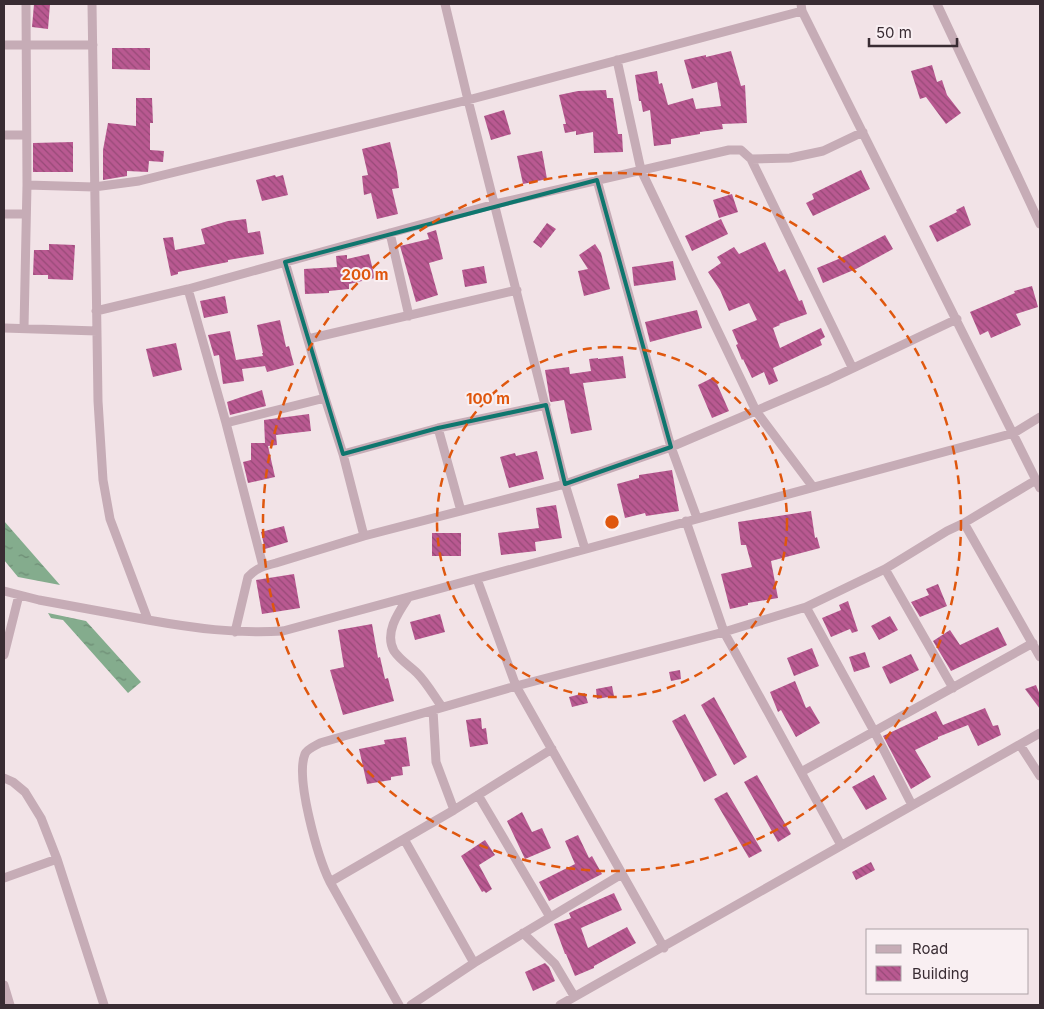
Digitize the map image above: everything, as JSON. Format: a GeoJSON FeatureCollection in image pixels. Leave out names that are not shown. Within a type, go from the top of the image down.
{"type":"FeatureCollection","features":[{"type":"Feature","properties":{"kind":"street"},"geometry":{"type":"LineString","coordinates":[[24,328],[27,185],[26,4]]}},
{"type":"Feature","properties":{"kind":"street"},"geometry":{"type":"LineString","coordinates":[[92,4],[98,401],[103,480],[110,519],[148,620]]}},
{"type":"Feature","properties":{"kind":"street"},"geometry":{"type":"LineString","coordinates":[[445,4],[565,484],[585,549]]}},
{"type":"Feature","properties":{"kind":"street"},"geometry":{"type":"LineString","coordinates":[[936,4],[1040,224]]}},
{"type":"Feature","properties":{"kind":"street"},"geometry":{"type":"LineString","coordinates":[[27,185],[94,187],[139,181],[468,100],[802,7],[1038,484],[947,531],[885,570],[806,607],[724,632],[516,686],[320,743],[306,752],[303,760],[306,806],[318,853],[330,882],[399,1005]]}},
{"type":"Feature","properties":{"kind":"street"},"geometry":{"type":"LineString","coordinates":[[4,45],[93,44]]}},
{"type":"Feature","properties":{"kind":"street"},"geometry":{"type":"LineString","coordinates":[[617,60],[641,170],[756,411],[813,487]]}},
{"type":"Feature","properties":{"kind":"street"},"geometry":{"type":"LineString","coordinates":[[751,159],[790,158],[823,152],[863,132]]}},
{"type":"Feature","properties":{"kind":"street"},"geometry":{"type":"LineString","coordinates":[[4,135],[26,136]]}},
{"type":"Feature","properties":{"kind":"street"},"geometry":{"type":"LineString","coordinates":[[96,311],[188,289],[495,204],[729,150],[740,150],[751,159],[852,367]]}},
{"type":"Feature","properties":{"kind":"street"},"geometry":{"type":"LineString","coordinates":[[597,180],[671,447],[697,518]]}},
{"type":"Feature","properties":{"kind":"street"},"geometry":{"type":"LineString","coordinates":[[4,214],[25,214]]}},
{"type":"Feature","properties":{"kind":"street"},"geometry":{"type":"LineString","coordinates":[[390,233],[409,316]]}},
{"type":"Feature","properties":{"kind":"street"},"geometry":{"type":"LineString","coordinates":[[285,262],[343,454],[364,536]]}},
{"type":"Feature","properties":{"kind":"street"},"geometry":{"type":"LineString","coordinates":[[188,289],[226,423],[263,566]]}},
{"type":"Feature","properties":{"kind":"street"},"geometry":{"type":"LineString","coordinates":[[308,339],[517,290]]}},
{"type":"Feature","properties":{"kind":"street"},"geometry":{"type":"LineString","coordinates":[[235,632],[248,577],[253,571],[263,566],[364,536],[565,484],[671,447],[828,380],[957,319]]}},
{"type":"Feature","properties":{"kind":"street"},"geometry":{"type":"LineString","coordinates":[[4,328],[97,331]]}},
{"type":"Feature","properties":{"kind":"street"},"geometry":{"type":"LineString","coordinates":[[226,423],[325,398]]}},
{"type":"Feature","properties":{"kind":"street"},"geometry":{"type":"LineString","coordinates":[[343,454],[438,428],[546,405]]}},
{"type":"Feature","properties":{"kind":"street"},"geometry":{"type":"LineString","coordinates":[[4,591],[39,600],[86,607],[184,627],[253,633],[283,631],[1014,433],[1040,417]]}},
{"type":"Feature","properties":{"kind":"street"},"geometry":{"type":"LineString","coordinates":[[438,428],[461,511]]}},
{"type":"Feature","properties":{"kind":"street"},"geometry":{"type":"LineString","coordinates":[[686,522],[724,632],[841,845]]}},
{"type":"Feature","properties":{"kind":"street"},"geometry":{"type":"LineString","coordinates":[[964,523],[1040,657]]}},
{"type":"Feature","properties":{"kind":"street"},"geometry":{"type":"LineString","coordinates":[[885,570],[953,688]]}},
{"type":"Feature","properties":{"kind":"street"},"geometry":{"type":"LineString","coordinates":[[477,579],[516,686],[664,948]]}},
{"type":"Feature","properties":{"kind":"street"},"geometry":{"type":"LineString","coordinates":[[4,655],[19,595]]}},
{"type":"Feature","properties":{"kind":"street"},"geometry":{"type":"LineString","coordinates":[[408,598],[396,616],[391,630],[392,646],[400,658],[427,685],[437,709],[436,762],[454,810]]}},
{"type":"Feature","properties":{"kind":"street"},"geometry":{"type":"LineString","coordinates":[[806,607],[912,805]]}},
{"type":"Feature","properties":{"kind":"street"},"geometry":{"type":"LineString","coordinates":[[801,772],[1033,643]]}},
{"type":"Feature","properties":{"kind":"street"},"geometry":{"type":"LineString","coordinates":[[560,1005],[664,948],[841,845],[1040,733]]}},
{"type":"Feature","properties":{"kind":"street"},"geometry":{"type":"LineString","coordinates":[[1020,745],[1040,776]]}},
{"type":"Feature","properties":{"kind":"street"},"geometry":{"type":"LineString","coordinates":[[330,882],[454,810],[552,749]]}},
{"type":"Feature","properties":{"kind":"street"},"geometry":{"type":"LineString","coordinates":[[4,778],[13,782],[25,792],[41,818],[57,859],[104,1005]]}},
{"type":"Feature","properties":{"kind":"street"},"geometry":{"type":"LineString","coordinates":[[478,795],[550,917]]}},
{"type":"Feature","properties":{"kind":"street"},"geometry":{"type":"LineString","coordinates":[[404,839],[474,963]]}},
{"type":"Feature","properties":{"kind":"street"},"geometry":{"type":"LineString","coordinates":[[4,878],[57,859]]}},
{"type":"Feature","properties":{"kind":"street"},"geometry":{"type":"LineString","coordinates":[[411,1005],[474,963],[622,874]]}},
{"type":"Feature","properties":{"kind":"street"},"geometry":{"type":"LineString","coordinates":[[524,933],[555,964],[574,996]]}},
{"type":"Feature","properties":{"kind":"street"},"geometry":{"type":"LineString","coordinates":[[4,985],[10,1005]]}},
{"type":"Feature","properties":{"kind":"highlighted area"},"geometry":{"type":"Polygon","coordinates":[[[597,180],[671,447],[565,484],[546,405],[438,428],[343,454],[285,262],[597,180]]]}},
{"type":"Feature","properties":{"kind":"water"},"geometry":{"type":"Polygon","coordinates":[[[4,521],[60,585],[18,577],[4,560],[4,521]]]}},
{"type":"Feature","properties":{"kind":"water"},"geometry":{"type":"Polygon","coordinates":[[[48,613],[86,621],[141,682],[128,693],[63,620],[51,618],[48,613]]]}},
{"type":"Feature","properties":{"kind":"building"},"geometry":{"type":"Polygon","coordinates":[[[34,4],[50,4],[48,29],[32,27],[34,4]]]}},
{"type":"Feature","properties":{"kind":"building"},"geometry":{"type":"Polygon","coordinates":[[[112,48],[150,48],[150,70],[112,69],[112,48]]]}},
{"type":"Feature","properties":{"kind":"building"},"geometry":{"type":"Polygon","coordinates":[[[731,51],[741,86],[745,85],[747,123],[722,124],[723,129],[671,139],[671,144],[654,146],[650,110],[643,112],[641,101],[639,101],[635,75],[657,71],[659,84],[662,83],[668,105],[693,98],[696,109],[721,106],[717,82],[692,89],[684,60],[731,51]]]}},
{"type":"Feature","properties":{"kind":"building"},"geometry":{"type":"Polygon","coordinates":[[[932,65],[937,82],[942,80],[947,95],[961,113],[946,124],[926,97],[920,99],[911,71],[932,65]]]}},
{"type":"Feature","properties":{"kind":"building"},"geometry":{"type":"Polygon","coordinates":[[[606,90],[607,98],[613,98],[618,134],[622,134],[623,152],[594,153],[593,132],[576,135],[576,131],[565,133],[563,124],[566,124],[559,95],[578,91],[606,90]]]}},
{"type":"Feature","properties":{"kind":"building"},"geometry":{"type":"Polygon","coordinates":[[[136,98],[152,98],[153,123],[150,123],[150,150],[164,151],[163,162],[149,161],[148,172],[127,171],[127,176],[103,180],[103,150],[108,123],[136,126],[136,98]]]}},
{"type":"Feature","properties":{"kind":"building"},"geometry":{"type":"Polygon","coordinates":[[[504,110],[511,134],[491,140],[484,116],[504,110]]]}},
{"type":"Feature","properties":{"kind":"building"},"geometry":{"type":"Polygon","coordinates":[[[73,142],[73,172],[33,172],[33,143],[73,142]]]}},
{"type":"Feature","properties":{"kind":"building"},"geometry":{"type":"Polygon","coordinates":[[[390,142],[399,188],[392,189],[398,214],[377,219],[371,193],[364,195],[362,176],[368,175],[362,149],[390,142]]]}},
{"type":"Feature","properties":{"kind":"building"},"geometry":{"type":"Polygon","coordinates":[[[542,151],[547,179],[523,184],[517,156],[542,151]]]}},
{"type":"Feature","properties":{"kind":"building"},"geometry":{"type":"Polygon","coordinates":[[[861,170],[870,189],[813,216],[806,203],[814,199],[812,194],[861,170]]]}},
{"type":"Feature","properties":{"kind":"building"},"geometry":{"type":"Polygon","coordinates":[[[275,175],[276,177],[283,175],[288,195],[262,201],[256,180],[275,175]]]}},
{"type":"Feature","properties":{"kind":"building"},"geometry":{"type":"Polygon","coordinates":[[[732,194],[738,212],[719,218],[713,200],[732,194]]]}},
{"type":"Feature","properties":{"kind":"building"},"geometry":{"type":"Polygon","coordinates":[[[964,206],[971,225],[937,242],[929,226],[957,212],[956,210],[964,206]]]}},
{"type":"Feature","properties":{"kind":"building"},"geometry":{"type":"Polygon","coordinates":[[[246,219],[248,233],[260,231],[264,254],[228,260],[228,262],[178,272],[178,274],[171,276],[163,238],[173,237],[175,250],[205,244],[201,229],[228,221],[246,219]]]}},
{"type":"Feature","properties":{"kind":"building"},"geometry":{"type":"Polygon","coordinates":[[[721,219],[728,234],[692,251],[685,236],[721,219]]]}},
{"type":"Feature","properties":{"kind":"building"},"geometry":{"type":"Polygon","coordinates":[[[547,223],[556,229],[541,248],[533,242],[547,223]]]}},
{"type":"Feature","properties":{"kind":"building"},"geometry":{"type":"Polygon","coordinates":[[[436,230],[443,259],[429,263],[438,295],[416,302],[400,246],[429,239],[427,233],[436,230]]]}},
{"type":"Feature","properties":{"kind":"building"},"geometry":{"type":"Polygon","coordinates":[[[885,235],[893,249],[856,269],[823,283],[817,268],[885,235]]]}},
{"type":"Feature","properties":{"kind":"building"},"geometry":{"type":"Polygon","coordinates":[[[765,242],[779,272],[785,269],[799,301],[802,300],[807,314],[773,328],[780,348],[821,328],[825,337],[820,340],[822,345],[773,368],[778,381],[769,385],[764,372],[752,378],[742,360],[732,330],[757,320],[749,303],[729,311],[720,290],[708,272],[721,263],[717,257],[734,247],[739,254],[765,242]]]}},
{"type":"Feature","properties":{"kind":"building"},"geometry":{"type":"Polygon","coordinates":[[[49,244],[75,245],[73,280],[48,279],[48,275],[33,275],[34,250],[49,250],[49,244]]]}},
{"type":"Feature","properties":{"kind":"building"},"geometry":{"type":"Polygon","coordinates":[[[595,244],[601,253],[610,289],[584,296],[578,271],[588,269],[579,255],[595,244]]]}},
{"type":"Feature","properties":{"kind":"building"},"geometry":{"type":"Polygon","coordinates":[[[369,254],[375,278],[349,284],[349,289],[329,291],[329,293],[305,294],[304,269],[337,267],[336,256],[347,255],[347,259],[369,254]]]}},
{"type":"Feature","properties":{"kind":"building"},"geometry":{"type":"Polygon","coordinates":[[[673,261],[676,280],[634,286],[632,267],[673,261]]]}},
{"type":"Feature","properties":{"kind":"building"},"geometry":{"type":"Polygon","coordinates":[[[484,266],[487,283],[465,287],[462,270],[484,266]]]}},
{"type":"Feature","properties":{"kind":"building"},"geometry":{"type":"Polygon","coordinates":[[[1032,286],[1038,307],[1016,314],[1021,325],[991,338],[988,331],[980,335],[970,312],[1015,293],[1014,291],[1032,286]]]}},
{"type":"Feature","properties":{"kind":"building"},"geometry":{"type":"Polygon","coordinates":[[[225,296],[228,313],[204,318],[200,301],[225,296]]]}},
{"type":"Feature","properties":{"kind":"building"},"geometry":{"type":"Polygon","coordinates":[[[697,310],[702,328],[650,342],[645,322],[697,310]]]}},
{"type":"Feature","properties":{"kind":"building"},"geometry":{"type":"Polygon","coordinates":[[[280,320],[286,347],[289,346],[294,365],[267,372],[265,366],[242,369],[244,381],[223,384],[219,355],[214,356],[208,335],[230,331],[236,360],[263,356],[257,325],[280,320]]]}},
{"type":"Feature","properties":{"kind":"building"},"geometry":{"type":"Polygon","coordinates":[[[176,343],[182,370],[153,377],[146,349],[176,343]]]}},
{"type":"Feature","properties":{"kind":"building"},"geometry":{"type":"Polygon","coordinates":[[[623,356],[626,378],[583,383],[592,430],[571,434],[564,400],[550,401],[545,370],[569,367],[570,374],[591,371],[589,359],[623,356]]]}},
{"type":"Feature","properties":{"kind":"building"},"geometry":{"type":"Polygon","coordinates":[[[714,377],[729,411],[712,418],[698,385],[714,377]]]}},
{"type":"Feature","properties":{"kind":"building"},"geometry":{"type":"Polygon","coordinates":[[[262,390],[266,406],[230,415],[227,402],[262,390]]]}},
{"type":"Feature","properties":{"kind":"building"},"geometry":{"type":"Polygon","coordinates":[[[309,414],[311,431],[276,435],[277,445],[268,446],[275,477],[248,483],[243,462],[251,460],[251,443],[265,443],[264,420],[309,414]]]}},
{"type":"Feature","properties":{"kind":"building"},"geometry":{"type":"Polygon","coordinates":[[[537,451],[544,479],[509,488],[500,457],[515,453],[516,456],[537,451]]]}},
{"type":"Feature","properties":{"kind":"building"},"geometry":{"type":"Polygon","coordinates":[[[672,470],[679,511],[646,516],[645,513],[625,518],[617,484],[639,478],[639,475],[672,470]]]}},
{"type":"Feature","properties":{"kind":"building"},"geometry":{"type":"Polygon","coordinates":[[[556,505],[562,538],[535,542],[536,551],[501,555],[498,533],[539,528],[536,508],[556,505]]]}},
{"type":"Feature","properties":{"kind":"building"},"geometry":{"type":"Polygon","coordinates":[[[811,511],[815,538],[817,537],[820,548],[771,561],[778,598],[748,603],[748,605],[730,609],[721,574],[752,567],[746,545],[741,545],[738,522],[811,511]]]}},
{"type":"Feature","properties":{"kind":"building"},"geometry":{"type":"Polygon","coordinates":[[[284,526],[288,542],[265,549],[261,532],[284,526]]]}},
{"type":"Feature","properties":{"kind":"building"},"geometry":{"type":"Polygon","coordinates":[[[432,533],[461,533],[461,556],[432,556],[432,533]]]}},
{"type":"Feature","properties":{"kind":"building"},"geometry":{"type":"Polygon","coordinates":[[[294,574],[300,608],[262,614],[256,580],[294,574]]]}},
{"type":"Feature","properties":{"kind":"building"},"geometry":{"type":"Polygon","coordinates":[[[938,584],[947,606],[920,617],[911,602],[929,595],[926,589],[938,584]]]}},
{"type":"Feature","properties":{"kind":"building"},"geometry":{"type":"Polygon","coordinates":[[[848,601],[858,631],[852,633],[850,629],[831,637],[822,618],[841,610],[839,605],[848,601]]]}},
{"type":"Feature","properties":{"kind":"building"},"geometry":{"type":"Polygon","coordinates":[[[440,614],[445,632],[415,640],[410,622],[440,614]]]}},
{"type":"Feature","properties":{"kind":"building"},"geometry":{"type":"Polygon","coordinates":[[[890,616],[898,630],[879,640],[871,626],[890,616]]]}},
{"type":"Feature","properties":{"kind":"building"},"geometry":{"type":"Polygon","coordinates":[[[372,624],[378,658],[380,657],[385,679],[388,678],[394,701],[343,715],[330,670],[344,667],[338,630],[372,624]]]}},
{"type":"Feature","properties":{"kind":"building"},"geometry":{"type":"Polygon","coordinates":[[[998,627],[1007,645],[951,671],[933,641],[950,630],[960,645],[998,627]]]}},
{"type":"Feature","properties":{"kind":"building"},"geometry":{"type":"Polygon","coordinates":[[[812,648],[819,666],[794,676],[787,658],[812,648]]]}},
{"type":"Feature","properties":{"kind":"building"},"geometry":{"type":"Polygon","coordinates":[[[865,652],[870,667],[854,672],[849,657],[865,652]]]}},
{"type":"Feature","properties":{"kind":"building"},"geometry":{"type":"Polygon","coordinates":[[[911,654],[919,670],[890,684],[882,667],[911,654]]]}},
{"type":"Feature","properties":{"kind":"building"},"geometry":{"type":"Polygon","coordinates":[[[680,670],[681,679],[671,681],[669,672],[680,670]]]}},
{"type":"Feature","properties":{"kind":"building"},"geometry":{"type":"Polygon","coordinates":[[[795,681],[806,708],[810,706],[820,723],[796,737],[781,710],[778,712],[770,692],[795,681]]]}},
{"type":"Feature","properties":{"kind":"building"},"geometry":{"type":"Polygon","coordinates":[[[1036,685],[1040,695],[1040,709],[1025,689],[1036,685]]]}},
{"type":"Feature","properties":{"kind":"building"},"geometry":{"type":"Polygon","coordinates":[[[612,686],[614,696],[597,699],[596,689],[612,686]]]}},
{"type":"Feature","properties":{"kind":"building"},"geometry":{"type":"Polygon","coordinates":[[[585,693],[588,703],[572,707],[569,697],[585,693]]]}},
{"type":"Feature","properties":{"kind":"building"},"geometry":{"type":"Polygon","coordinates":[[[714,697],[747,757],[734,765],[701,705],[714,697]]]}},
{"type":"Feature","properties":{"kind":"building"},"geometry":{"type":"Polygon","coordinates":[[[985,708],[993,726],[998,725],[1001,735],[978,746],[968,725],[938,737],[938,739],[915,750],[931,777],[911,789],[883,736],[936,711],[943,725],[985,708]]]}},
{"type":"Feature","properties":{"kind":"building"},"geometry":{"type":"Polygon","coordinates":[[[685,714],[717,775],[704,782],[672,721],[685,714]]]}},
{"type":"Feature","properties":{"kind":"building"},"geometry":{"type":"Polygon","coordinates":[[[481,718],[482,729],[486,728],[488,744],[470,747],[466,720],[481,718]]]}},
{"type":"Feature","properties":{"kind":"building"},"geometry":{"type":"Polygon","coordinates":[[[406,737],[410,766],[402,767],[403,775],[391,777],[391,780],[367,784],[359,749],[385,744],[384,740],[406,737]]]}},
{"type":"Feature","properties":{"kind":"building"},"geometry":{"type":"Polygon","coordinates":[[[757,775],[791,834],[778,842],[744,782],[757,775]]]}},
{"type":"Feature","properties":{"kind":"building"},"geometry":{"type":"Polygon","coordinates":[[[874,775],[887,799],[866,810],[852,787],[874,775]]]}},
{"type":"Feature","properties":{"kind":"building"},"geometry":{"type":"Polygon","coordinates":[[[727,792],[762,851],[749,858],[714,799],[727,792]]]}},
{"type":"Feature","properties":{"kind":"building"},"geometry":{"type":"Polygon","coordinates":[[[522,812],[532,832],[542,828],[551,848],[525,859],[507,821],[522,812]]]}},
{"type":"Feature","properties":{"kind":"building"},"geometry":{"type":"Polygon","coordinates":[[[578,835],[589,858],[592,856],[602,874],[549,901],[539,882],[575,864],[565,841],[578,835]]]}},
{"type":"Feature","properties":{"kind":"building"},"geometry":{"type":"Polygon","coordinates":[[[485,840],[495,855],[479,865],[492,889],[486,893],[482,892],[461,856],[485,840]]]}},
{"type":"Feature","properties":{"kind":"building"},"geometry":{"type":"Polygon","coordinates":[[[871,862],[875,870],[856,880],[852,872],[871,862]]]}},
{"type":"Feature","properties":{"kind":"building"},"geometry":{"type":"Polygon","coordinates":[[[614,893],[622,910],[581,928],[588,948],[627,927],[636,943],[594,966],[594,968],[575,976],[554,924],[571,918],[569,913],[614,893]]]}},
{"type":"Feature","properties":{"kind":"building"},"geometry":{"type":"Polygon","coordinates":[[[545,963],[549,967],[555,981],[533,991],[525,972],[545,963]]]}}]}
